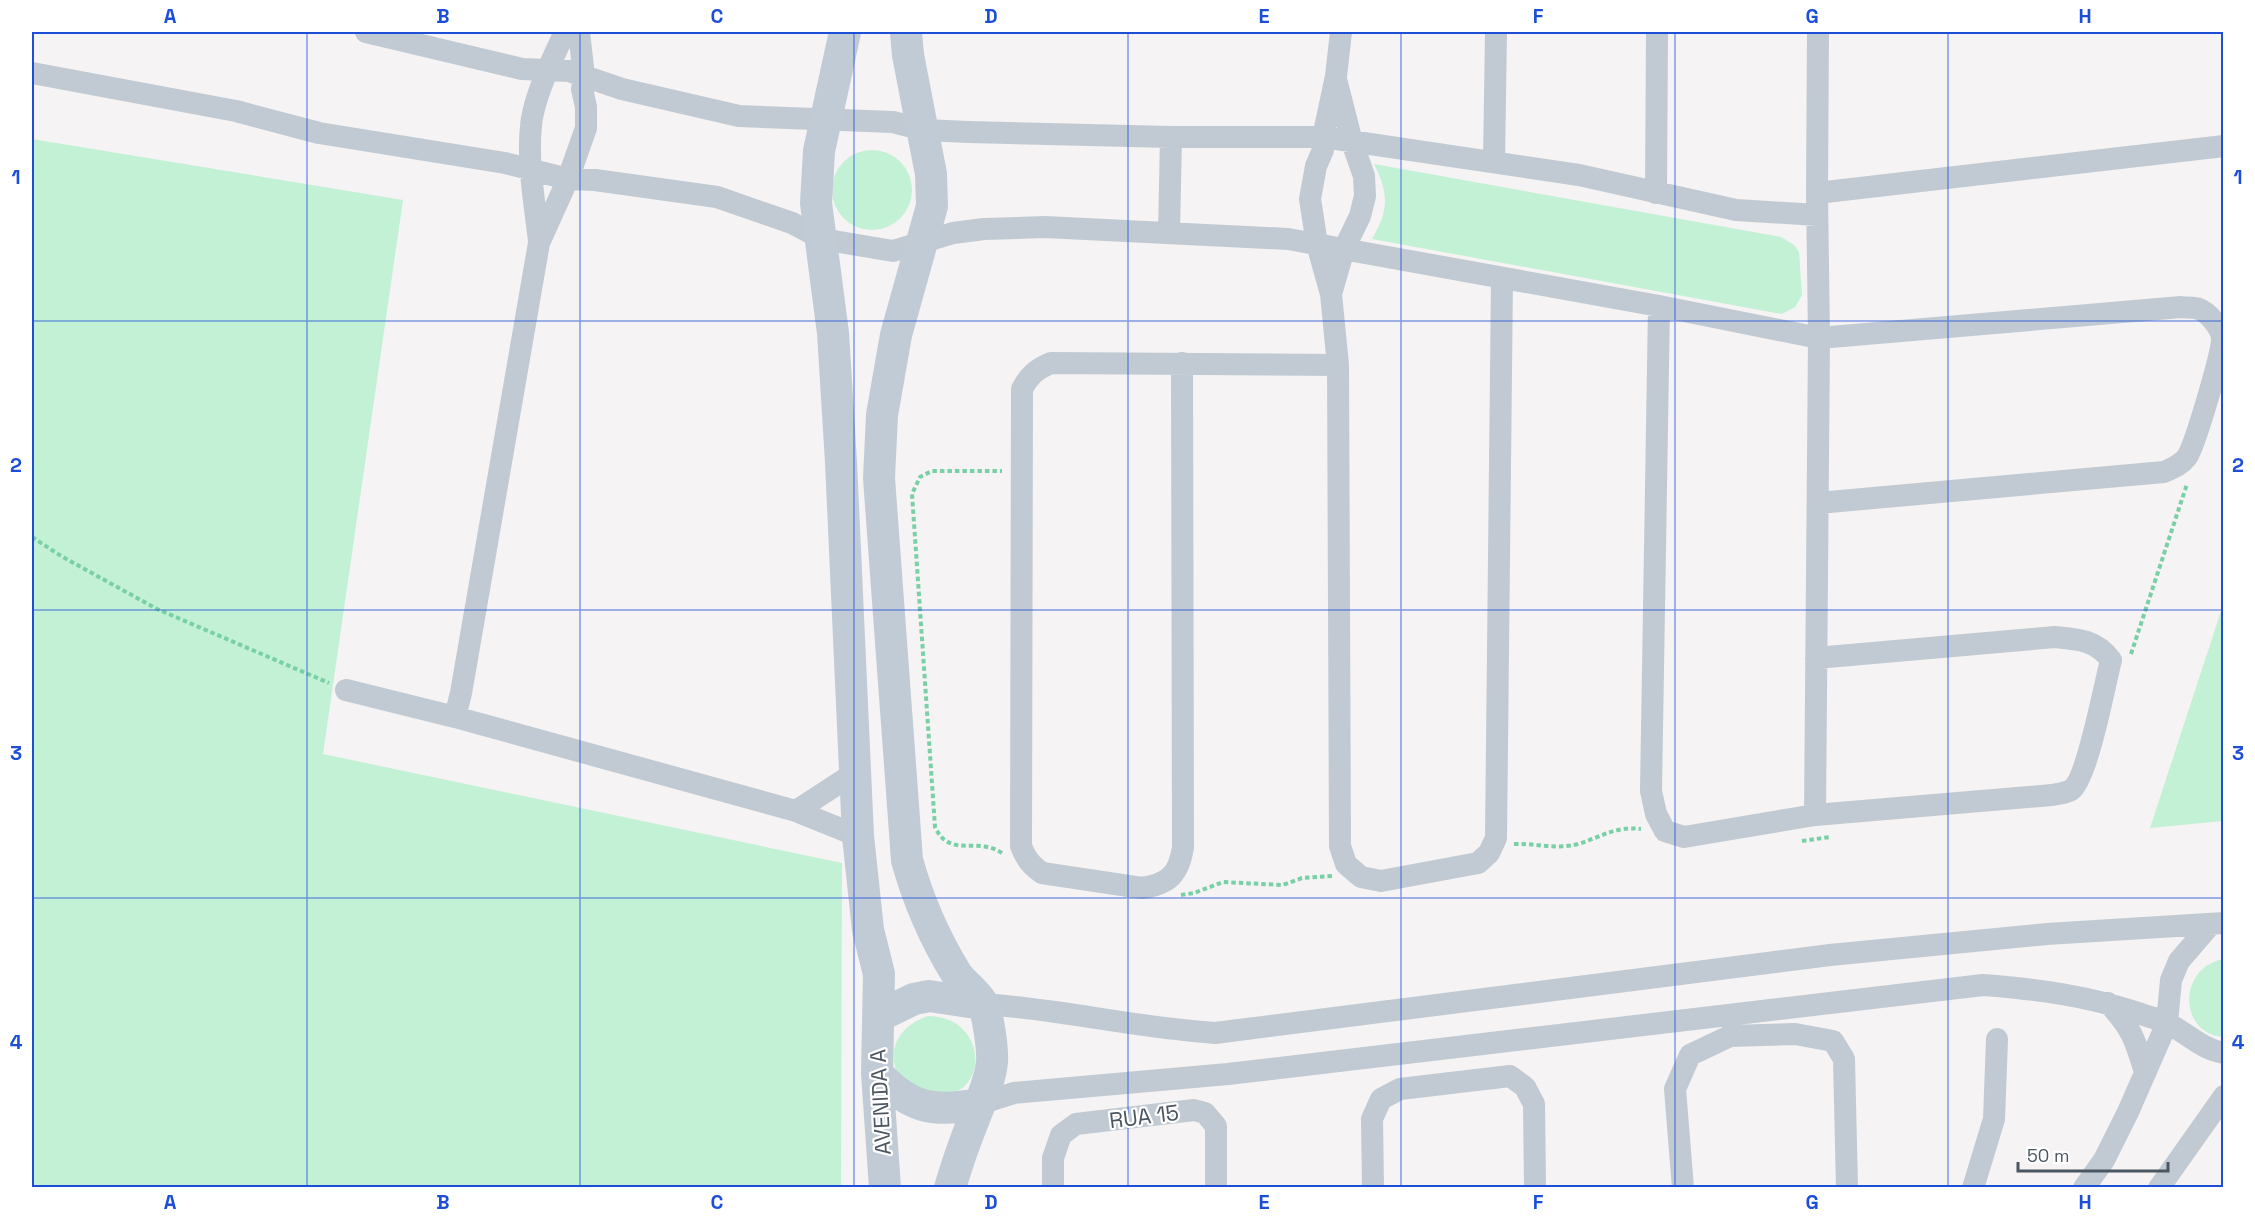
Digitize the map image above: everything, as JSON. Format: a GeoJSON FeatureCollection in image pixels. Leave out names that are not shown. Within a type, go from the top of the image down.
{"type":"FeatureCollection","features":[{"type":"Feature","properties":{"kind":"main road"},"geometry":{"type":"LineString","coordinates":[[822,240],[816,203],[819,151],[845,32]]}},
{"type":"Feature","properties":{"kind":"main road"},"geometry":{"type":"LineString","coordinates":[[906,32],[908,55],[931,174],[932,206],[894,347],[882,415],[879,478],[907,860],[918,898],[932,928],[957,975],[983,1004],[991,1034],[992,1063],[984,1093],[950,1188]]}},
{"type":"Feature","properties":{"kind":"main road","name":"AVENIDA A"},"geometry":{"type":"LineString","coordinates":[[822,240],[833,333],[838,415],[858,836],[868,930],[879,974],[877,1072],[885,1188]]}},
{"type":"Feature","properties":{"kind":"main road"},"geometry":{"type":"LineString","coordinates":[[879,974],[943,987],[983,1004]]}},
{"type":"Feature","properties":{"kind":"main road"},"geometry":{"type":"LineString","coordinates":[[879,1016],[914,999],[929,996],[983,1004]]}},
{"type":"Feature","properties":{"kind":"main road"},"geometry":{"type":"LineString","coordinates":[[877,1072],[903,1096],[922,1106],[936,1108],[980,1104]]}},
{"type":"Feature","properties":{"kind":"street"},"geometry":{"type":"LineString","coordinates":[[366,32],[522,69],[569,71],[622,89],[739,116],[893,122],[924,130],[1171,137],[1323,136],[1579,176],[1736,210],[1817,204],[2223,146]]}},
{"type":"Feature","properties":{"kind":"street"},"geometry":{"type":"LineString","coordinates":[[539,243],[532,171],[531,126],[547,70],[565,32]]}},
{"type":"Feature","properties":{"kind":"street"},"geometry":{"type":"LineString","coordinates":[[455,717],[539,243],[568,179],[586,128],[579,32]]}},
{"type":"Feature","properties":{"kind":"street"},"geometry":{"type":"LineString","coordinates":[[1341,32],[1336,76],[1323,136],[1323,150],[1316,166],[1310,198],[1317,244],[1331,294],[1338,365],[1340,846],[1346,864],[1361,877],[1381,881],[1478,863],[1489,853],[1496,838],[1502,278]]}},
{"type":"Feature","properties":{"kind":"street"},"geometry":{"type":"LineString","coordinates":[[1494,162],[1496,32]]}},
{"type":"Feature","properties":{"kind":"street"},"geometry":{"type":"LineString","coordinates":[[1656,192],[1657,32]]}},
{"type":"Feature","properties":{"kind":"street"},"geometry":{"type":"LineString","coordinates":[[1815,815],[1819,338],[1818,32],[1828,32]]}},
{"type":"Feature","properties":{"kind":"street"},"geometry":{"type":"LineString","coordinates":[[32,73],[236,111],[320,133],[505,163],[568,179],[595,180],[717,197],[792,224],[822,240],[893,251],[953,233],[1045,227],[1288,239],[1659,306],[1819,338],[2181,307],[2199,309],[2217,326],[2222,338],[2212,385],[2188,455],[2180,465],[2164,472],[1818,503]]}},
{"type":"Feature","properties":{"kind":"street"},"geometry":{"type":"LineString","coordinates":[[1331,294],[1344,249],[1360,216],[1365,196],[1364,176],[1352,142],[1336,76]]}},
{"type":"Feature","properties":{"kind":"street"},"geometry":{"type":"LineString","coordinates":[[1169,233],[1171,137]]}},
{"type":"Feature","properties":{"kind":"street"},"geometry":{"type":"LineString","coordinates":[[1659,306],[1651,791],[1656,814],[1665,831],[1684,837],[1815,815],[2052,795],[2071,790],[2080,778],[2111,660],[2093,643],[2080,639],[2055,637],[1816,658]]}},
{"type":"Feature","properties":{"kind":"street"},"geometry":{"type":"LineString","coordinates":[[1182,363],[1183,847],[1180,866],[1168,879],[1155,886],[1142,888],[1042,873],[1025,858],[1021,846],[1022,389],[1028,378],[1039,368],[1051,363],[1182,363],[1338,365]]}},
{"type":"Feature","properties":{"kind":"street"},"geometry":{"type":"LineString","coordinates":[[346,690],[455,717],[796,811],[858,836]]}},
{"type":"Feature","properties":{"kind":"street"},"geometry":{"type":"LineString","coordinates":[[796,811],[856,772]]}},
{"type":"Feature","properties":{"kind":"street"},"geometry":{"type":"LineString","coordinates":[[983,1004],[1027,1007],[1181,1031],[1215,1033],[1830,955],[2047,934],[2217,924]]}},
{"type":"Feature","properties":{"kind":"street"},"geometry":{"type":"LineString","coordinates":[[2084,1188],[2104,1160],[2167,1023],[2170,980],[2179,961],[2217,924]]}},
{"type":"Feature","properties":{"kind":"street"},"geometry":{"type":"LineString","coordinates":[[980,1104],[1014,1093],[1228,1074],[1983,985],[2033,988],[2107,1002],[2167,1023],[2200,1045],[2223,1053]]}},
{"type":"Feature","properties":{"kind":"street"},"geometry":{"type":"LineString","coordinates":[[2107,1002],[2126,1022],[2136,1041],[2145,1072]]}},
{"type":"Feature","properties":{"kind":"street"},"geometry":{"type":"LineString","coordinates":[[1683,1188],[1675,1089],[1690,1054],[1730,1036],[1795,1034],[1833,1041],[1844,1059],[1846,1188]]}},
{"type":"Feature","properties":{"kind":"street"},"geometry":{"type":"LineString","coordinates":[[1973,1188],[1994,1119],[1997,1039]]}},
{"type":"Feature","properties":{"kind":"street"},"geometry":{"type":"LineString","coordinates":[[1373,1188],[1372,1119],[1381,1099],[1400,1089],[1510,1076],[1525,1087],[1534,1104],[1535,1188]]}},
{"type":"Feature","properties":{"kind":"street"},"geometry":{"type":"LineString","coordinates":[[2159,1188],[2223,1096]]}},
{"type":"Feature","properties":{"kind":"street","name":"RUA 15"},"geometry":{"type":"LineString","coordinates":[[1053,1188],[1053,1158],[1061,1136],[1076,1124],[1194,1110],[1205,1113],[1216,1126],[1216,1188]]}},
{"type":"Feature","properties":{"kind":"path"},"geometry":{"type":"LineString","coordinates":[[2128,662],[2189,477]]}},
{"type":"Feature","properties":{"kind":"path"},"geometry":{"type":"LineString","coordinates":[[32,537],[61,556],[157,609],[346,690]]}},
{"type":"Feature","properties":{"kind":"green space"},"geometry":{"type":"Polygon","coordinates":[[[32,139],[403,200],[323,754],[842,863],[841,1187],[32,1187],[32,139]]]}},
{"type":"Feature","properties":{"kind":"green space"},"geometry":{"type":"Polygon","coordinates":[[[872,150],[887,153],[900,162],[909,175],[912,190],[909,205],[900,218],[887,227],[872,230],[857,227],[844,218],[835,205],[832,190],[835,175],[844,162],[857,153],[872,150]]]}},
{"type":"Feature","properties":{"kind":"green space"},"geometry":{"type":"Polygon","coordinates":[[[1374,164],[1781,237],[1794,245],[1799,252],[1802,295],[1795,307],[1782,314],[1372,239],[1382,219],[1385,202],[1382,184],[1374,164]]]}},
{"type":"Feature","properties":{"kind":"green space"},"geometry":{"type":"Polygon","coordinates":[[[2223,605],[2223,821],[2150,828],[2223,605]]]}},
{"type":"Feature","properties":{"kind":"green space"},"geometry":{"type":"Polygon","coordinates":[[[2224,959],[2223,1037],[2208,1033],[2198,1024],[2191,1013],[2189,1000],[2191,987],[2198,974],[2208,965],[2224,959]]]}},
{"type":"Feature","properties":{"kind":"green space"},"geometry":{"type":"Polygon","coordinates":[[[928,1016],[946,1019],[960,1027],[969,1038],[974,1051],[975,1064],[971,1077],[962,1088],[949,1095],[930,1097],[906,1081],[898,1074],[895,1067],[894,1054],[898,1039],[913,1023],[928,1016]]]}}]}
